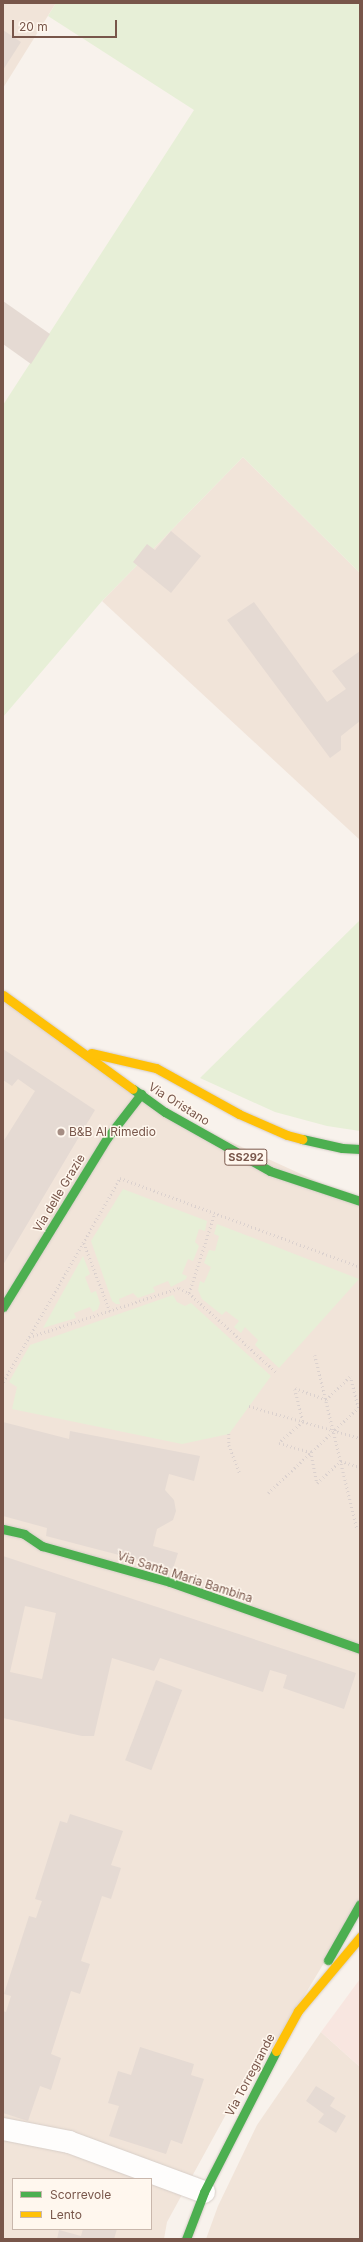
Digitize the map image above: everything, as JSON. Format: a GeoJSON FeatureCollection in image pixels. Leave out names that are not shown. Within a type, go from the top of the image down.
{"type":"FeatureCollection","features":[{"type":"Feature","properties":{"kind":"main road","name":"Via Oristano"},"geometry":{"type":"LineString","coordinates":[[3,994],[165,1112],[270,1170],[360,1201]]}},
{"type":"Feature","properties":{"kind":"main road"},"geometry":{"type":"LineString","coordinates":[[82,1051],[156,1068],[239,1114],[287,1134],[342,1148],[360,1149]]}},
{"type":"Feature","properties":{"kind":"main road","name":"Via delle Grazie"},"geometry":{"type":"LineString","coordinates":[[3,1307],[107,1138],[141,1094]]}},
{"type":"Feature","properties":{"kind":"main road","name":"Via Santa Maria Bambina"},"geometry":{"type":"LineString","coordinates":[[3,1529],[24,1534],[42,1546],[170,1582],[360,1649]]}},
{"type":"Feature","properties":{"kind":"main road"},"geometry":{"type":"LineString","coordinates":[[298,2011],[360,1904]]}},
{"type":"Feature","properties":{"kind":"main road","name":"Via Torregrande"},"geometry":{"type":"LineString","coordinates":[[186,2239],[204,2192],[298,2011],[360,1937]]}},
{"type":"Feature","properties":{"kind":"street"},"geometry":{"type":"LineString","coordinates":[[3,2128],[69,2142],[204,2192]]}},
{"type":"Feature","properties":{"kind":"path"},"geometry":{"type":"LineString","coordinates":[[3,1382],[120,1178],[214,1215],[360,1267]]}},
{"type":"Feature","properties":{"kind":"path"},"geometry":{"type":"LineString","coordinates":[[189,1293],[214,1215]]}},
{"type":"Feature","properties":{"kind":"path"},"geometry":{"type":"LineString","coordinates":[[84,1242],[110,1311]]}},
{"type":"Feature","properties":{"kind":"path"},"geometry":{"type":"LineString","coordinates":[[29,1337],[179,1288],[189,1293],[276,1372]]}},
{"type":"Feature","properties":{"kind":"path"},"geometry":{"type":"LineString","coordinates":[[315,1355],[357,1529]]}},
{"type":"Feature","properties":{"kind":"path"},"geometry":{"type":"LineString","coordinates":[[268,1493],[333,1430],[359,1408],[350,1376],[326,1400]]}},
{"type":"Feature","properties":{"kind":"path"},"geometry":{"type":"LineString","coordinates":[[303,1422],[295,1389],[326,1400]]}},
{"type":"Feature","properties":{"kind":"path"},"geometry":{"type":"LineString","coordinates":[[249,1406],[360,1438]]}},
{"type":"Feature","properties":{"kind":"path"},"geometry":{"type":"LineString","coordinates":[[303,1422],[279,1443],[311,1452]]}},
{"type":"Feature","properties":{"kind":"path"},"geometry":{"type":"LineString","coordinates":[[229,1434],[231,1450],[240,1473]]}},
{"type":"Feature","properties":{"kind":"path"},"geometry":{"type":"LineString","coordinates":[[311,1452],[318,1483],[341,1461]]}},
{"type":"Feature","properties":{"kind":"path"},"geometry":{"type":"LineString","coordinates":[[341,1461],[360,1467]]}},
{"type":"Feature","properties":{"kind":"shaded area"},"geometry":{"type":"Polygon","coordinates":[[[3,3],[56,3],[3,88],[3,3]]]}},
{"type":"Feature","properties":{"kind":"shaded area"},"geometry":{"type":"Polygon","coordinates":[[[243,457],[360,573],[360,840],[102,601],[243,457]]]}},
{"type":"Feature","properties":{"kind":"shaded area"},"geometry":{"type":"Polygon","coordinates":[[[3,991],[165,1112],[360,1201],[360,1903],[277,2041],[241,2087],[167,2222],[164,2239],[3,2239],[3,991]]]}},
{"type":"Feature","properties":{"kind":"shaded area"},"geometry":{"type":"Polygon","coordinates":[[[360,1979],[360,2067],[321,2032],[360,1979]]]}},
{"type":"Feature","properties":{"kind":"shaded area"},"geometry":{"type":"Polygon","coordinates":[[[321,2032],[360,2067],[360,2239],[206,2239],[218,2206],[257,2125],[321,2032]]]}},
{"type":"Feature","properties":{"kind":"green space"},"geometry":{"type":"Polygon","coordinates":[[[56,3],[360,3],[360,573],[243,457],[102,601],[3,717],[3,405],[194,110],[48,16],[56,3]]]}},
{"type":"Feature","properties":{"kind":"green space"},"geometry":{"type":"Polygon","coordinates":[[[360,920],[360,1131],[327,1126],[275,1112],[200,1078],[360,920]]]}},
{"type":"Feature","properties":{"kind":"green space"},"geometry":{"type":"Polygon","coordinates":[[[123,1189],[207,1221],[205,1231],[199,1229],[195,1242],[199,1246],[193,1261],[188,1259],[182,1274],[187,1276],[186,1279],[171,1287],[168,1281],[153,1287],[155,1292],[138,1298],[133,1293],[119,1299],[120,1304],[116,1304],[112,1301],[91,1241],[123,1189]]]}},
{"type":"Feature","properties":{"kind":"green space"},"geometry":{"type":"Polygon","coordinates":[[[217,1224],[359,1279],[279,1368],[255,1345],[258,1340],[245,1327],[241,1333],[234,1327],[239,1321],[226,1311],[222,1315],[202,1299],[198,1290],[200,1281],[204,1283],[211,1267],[204,1263],[209,1250],[215,1251],[219,1236],[214,1234],[217,1224]]]}},
{"type":"Feature","properties":{"kind":"green space"},"geometry":{"type":"Polygon","coordinates":[[[83,1256],[90,1274],[85,1277],[91,1293],[96,1291],[100,1303],[98,1309],[93,1312],[90,1307],[74,1313],[76,1318],[43,1328],[83,1256]]]}},
{"type":"Feature","properties":{"kind":"green space"},"geometry":{"type":"Polygon","coordinates":[[[173,1295],[177,1302],[185,1306],[191,1303],[271,1376],[229,1434],[182,1444],[12,1409],[17,1387],[9,1382],[30,1345],[173,1295]]]}},
{"type":"Feature","properties":{"kind":"building"},"geometry":{"type":"Polygon","coordinates":[[[3,30],[21,42],[3,70],[3,30]]]}},
{"type":"Feature","properties":{"kind":"building"},"geometry":{"type":"Polygon","coordinates":[[[3,301],[50,334],[31,364],[3,344],[3,301]]]}},
{"type":"Feature","properties":{"kind":"building"},"geometry":{"type":"Polygon","coordinates":[[[171,531],[201,556],[171,593],[133,562],[147,544],[155,550],[171,531]]]}},
{"type":"Feature","properties":{"kind":"building"},"geometry":{"type":"Polygon","coordinates":[[[254,602],[327,702],[346,689],[332,671],[360,651],[360,721],[341,736],[341,750],[330,758],[227,620],[254,602]]]}},
{"type":"Feature","properties":{"kind":"building"},"geometry":{"type":"Polygon","coordinates":[[[3,1049],[95,1110],[3,1265],[3,1142],[35,1091],[18,1079],[12,1086],[3,1080],[3,1049]]]}},
{"type":"Feature","properties":{"kind":"building"},"geometry":{"type":"Polygon","coordinates":[[[3,1422],[69,1439],[70,1431],[200,1456],[194,1481],[169,1474],[165,1490],[174,1500],[176,1511],[173,1520],[157,1529],[153,1546],[178,1553],[173,1569],[46,1536],[47,1528],[3,1516],[3,1422]]]}},
{"type":"Feature","properties":{"kind":"building"},"geometry":{"type":"Polygon","coordinates":[[[3,1556],[356,1673],[344,1709],[283,1688],[287,1675],[270,1670],[263,1692],[160,1658],[154,1671],[112,1658],[94,1736],[82,1736],[3,1718],[3,1556]],[[25,1606],[10,1672],[42,1679],[56,1613],[25,1606]]]}},
{"type":"Feature","properties":{"kind":"building"},"geometry":{"type":"Polygon","coordinates":[[[156,1680],[182,1690],[151,1770],[125,1760],[156,1680]]]}},
{"type":"Feature","properties":{"kind":"building"},"geometry":{"type":"Polygon","coordinates":[[[70,1814],[123,1831],[111,1865],[121,1868],[111,1899],[102,1896],[81,1961],[90,1964],[80,1994],[71,1991],[51,2054],[61,2058],[51,2090],[40,2086],[28,2121],[3,2113],[3,2011],[6,2012],[11,1996],[4,1994],[29,1916],[36,1918],[42,1901],[35,1899],[60,1821],[67,1823],[70,1814]]]}},
{"type":"Feature","properties":{"kind":"building"},"geometry":{"type":"Polygon","coordinates":[[[140,2047],[194,2064],[191,2075],[204,2079],[182,2144],[171,2140],[166,2154],[109,2136],[119,2106],[108,2103],[118,2071],[131,2075],[140,2047]]]}},
{"type":"Feature","properties":{"kind":"building"},"geometry":{"type":"Polygon","coordinates":[[[316,2086],[335,2098],[330,2106],[346,2116],[336,2133],[318,2122],[324,2114],[306,2101],[316,2086]]]}},
{"type":"Feature","properties":{"kind":"building"},"geometry":{"type":"Polygon","coordinates":[[[59,2230],[81,2236],[83,2230],[117,2230],[114,2239],[57,2239],[59,2230]]]}},
{"type":"Feature","properties":{"kind":"traffic: fast"},"geometry":{"type":"LineString","coordinates":[[133,1089],[165,1112],[270,1171],[360,1201]]}},
{"type":"Feature","properties":{"kind":"traffic: fast"},"geometry":{"type":"LineString","coordinates":[[3,1307],[107,1138],[141,1094]]}},
{"type":"Feature","properties":{"kind":"traffic: fast"},"geometry":{"type":"LineString","coordinates":[[302,1139],[342,1148],[360,1149]]}},
{"type":"Feature","properties":{"kind":"traffic: fast"},"geometry":{"type":"LineString","coordinates":[[3,1529],[24,1534],[42,1546],[170,1582],[360,1649]]}},
{"type":"Feature","properties":{"kind":"traffic: fast"},"geometry":{"type":"LineString","coordinates":[[328,1960],[360,1904]]}},
{"type":"Feature","properties":{"kind":"traffic: fast"},"geometry":{"type":"LineString","coordinates":[[186,2239],[204,2192],[276,2051]]}},
{"type":"Feature","properties":{"kind":"traffic: slow"},"geometry":{"type":"LineString","coordinates":[[3,995],[133,1089]]}},
{"type":"Feature","properties":{"kind":"traffic: slow"},"geometry":{"type":"LineString","coordinates":[[91,1053],[156,1068],[239,1114],[287,1135],[302,1139]]}},
{"type":"Feature","properties":{"kind":"traffic: slow"},"geometry":{"type":"LineString","coordinates":[[276,2051],[298,2011],[360,1937]]}},
{"type":"Feature","properties":{"kind":"place","name":"B&B Al Rimedio"},"geometry":{"type":"Point","coordinates":[61,1132]}}]}
